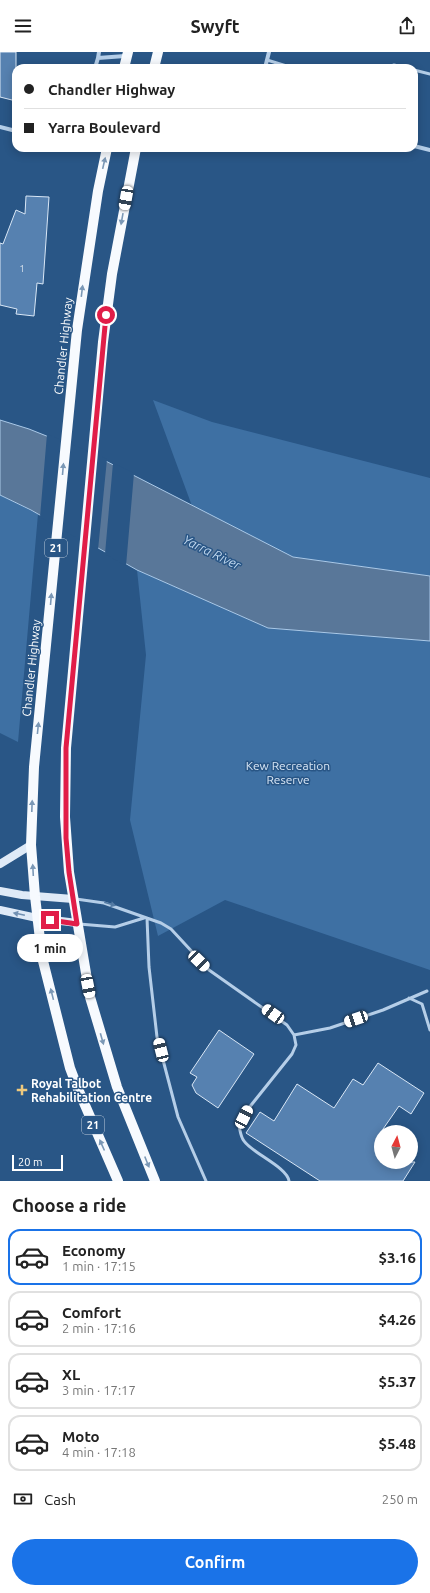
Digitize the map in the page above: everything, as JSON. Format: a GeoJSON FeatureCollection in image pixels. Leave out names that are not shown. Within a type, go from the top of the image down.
{"type":"FeatureCollection","features":[{"type":"Feature","properties":{"kind":"main road"},"geometry":{"type":"LineString","coordinates":[[155,64],[158,52]]}},
{"type":"Feature","properties":{"kind":"main road"},"geometry":{"type":"LineString","coordinates":[[125,64],[127,54]]}},
{"type":"Feature","properties":{"kind":"main road","name":"Chandler Highway"},"geometry":{"type":"LineString","coordinates":[[106,152],[98,191],[77,330],[34,767],[31,845],[37,918],[42,956],[70,1068],[78,1090],[118,1181]]}},
{"type":"Feature","properties":{"kind":"main road","name":"21"},"geometry":{"type":"LineString","coordinates":[[135,152],[112,274],[103,342],[66,748],[66,838],[73,899],[90,997],[107,1058],[117,1087],[155,1181]]}},
{"type":"Feature","properties":{"kind":"main road"},"geometry":{"type":"LineString","coordinates":[[0,864],[31,845]]}},
{"type":"Feature","properties":{"kind":"main road"},"geometry":{"type":"LineString","coordinates":[[0,891],[73,899]]}},
{"type":"Feature","properties":{"kind":"main road"},"geometry":{"type":"LineString","coordinates":[[0,910],[37,918],[77,924]]}},
{"type":"Feature","properties":{"kind":"street"},"geometry":{"type":"LineString","coordinates":[[96,64],[99,52]]}},
{"type":"Feature","properties":{"kind":"street"},"geometry":{"type":"LineString","coordinates":[[266,64],[269,52]]}},
{"type":"Feature","properties":{"kind":"street"},"geometry":{"type":"LineString","coordinates":[[98,58],[127,54]]}},
{"type":"Feature","properties":{"kind":"street"},"geometry":{"type":"LineString","coordinates":[[0,127],[12,130]]}},
{"type":"Feature","properties":{"kind":"street"},"geometry":{"type":"LineString","coordinates":[[418,147],[430,150]]}},
{"type":"Feature","properties":{"kind":"lane"},"geometry":{"type":"LineString","coordinates":[[267,60],[280,64]]}},
{"type":"Feature","properties":{"kind":"lane"},"geometry":{"type":"LineString","coordinates":[[418,71],[430,74]]}},
{"type":"Feature","properties":{"kind":"lane"},"geometry":{"type":"LineString","coordinates":[[73,899],[104,903],[161,923],[171,929],[209,970],[287,1025],[294,1035],[296,1045],[292,1054],[248,1109],[239,1126],[243,1141],[282,1171],[288,1177],[289,1181]]}},
{"type":"Feature","properties":{"kind":"lane"},"geometry":{"type":"LineString","coordinates":[[77,924],[115,927],[145,918]]}},
{"type":"Feature","properties":{"kind":"lane"},"geometry":{"type":"LineString","coordinates":[[145,918],[157,1037],[178,1117],[206,1181]]}},
{"type":"Feature","properties":{"kind":"lane"},"geometry":{"type":"LineString","coordinates":[[294,1035],[330,1028],[383,1010],[427,991]]}},
{"type":"Feature","properties":{"kind":"lane"},"geometry":{"type":"LineString","coordinates":[[409,998],[422,1004],[430,1030]]}},
{"type":"Feature","properties":{"kind":"green space"},"geometry":{"type":"Polygon","coordinates":[[[153,400],[212,422],[430,478],[430,576],[293,557],[192,506],[153,400]]]}},
{"type":"Feature","properties":{"kind":"green space"},"geometry":{"type":"Polygon","coordinates":[[[0,495],[38,514],[18,742],[0,733],[0,495]]]}},
{"type":"Feature","properties":{"kind":"green space","name":"Kew Recreation Reserve"},"geometry":{"type":"Polygon","coordinates":[[[137,570],[268,628],[430,641],[430,970],[225,900],[158,936],[130,820],[146,655],[137,570]]]}},
{"type":"Feature","properties":{"kind":"water","name":"Yarra River"},"geometry":{"type":"Polygon","coordinates":[[[0,420],[29,429],[94,455],[293,557],[430,576],[430,641],[268,628],[137,570],[31,510],[0,495],[0,420]]]}},
{"type":"Feature","properties":{"kind":"pier"},"geometry":{"type":"Polygon","coordinates":[[[47,434],[107,459],[98,550],[40,517],[47,434]]]}},
{"type":"Feature","properties":{"kind":"pier"},"geometry":{"type":"Polygon","coordinates":[[[113,463],[134,473],[126,566],[105,554],[113,463]]]}},
{"type":"Feature","properties":{"kind":"building"},"geometry":{"type":"Polygon","coordinates":[[[0,52],[16,52],[16,64],[12,64],[12,100],[0,97],[0,52]]]}},
{"type":"Feature","properties":{"kind":"building"},"geometry":{"type":"Polygon","coordinates":[[[26,196],[49,197],[43,284],[37,283],[34,316],[16,314],[17,309],[0,305],[0,243],[3,244],[16,210],[25,214],[26,196]]]}},
{"type":"Feature","properties":{"kind":"building"},"geometry":{"type":"Polygon","coordinates":[[[219,1030],[254,1054],[218,1108],[196,1093],[192,1085],[197,1077],[190,1073],[219,1030]]]}},
{"type":"Feature","properties":{"kind":"building"},"geometry":{"type":"Polygon","coordinates":[[[378,1063],[424,1093],[411,1114],[399,1106],[386,1125],[374,1125],[374,1169],[411,1169],[403,1181],[320,1181],[246,1133],[260,1112],[274,1121],[297,1084],[334,1108],[353,1079],[363,1085],[378,1063]]]}},
{"type":"Feature","properties":{"kind":"place","name":"Royal Talbot Rehabilitation Centre"},"geometry":{"type":"Point","coordinates":[22,1090]}},
{"type":"Feature","properties":{"kind":"route"},"geometry":{"type":"LineString","coordinates":[[50,920],[77,924],[69,872],[66,838],[66,748],[106,315]]}}]}
